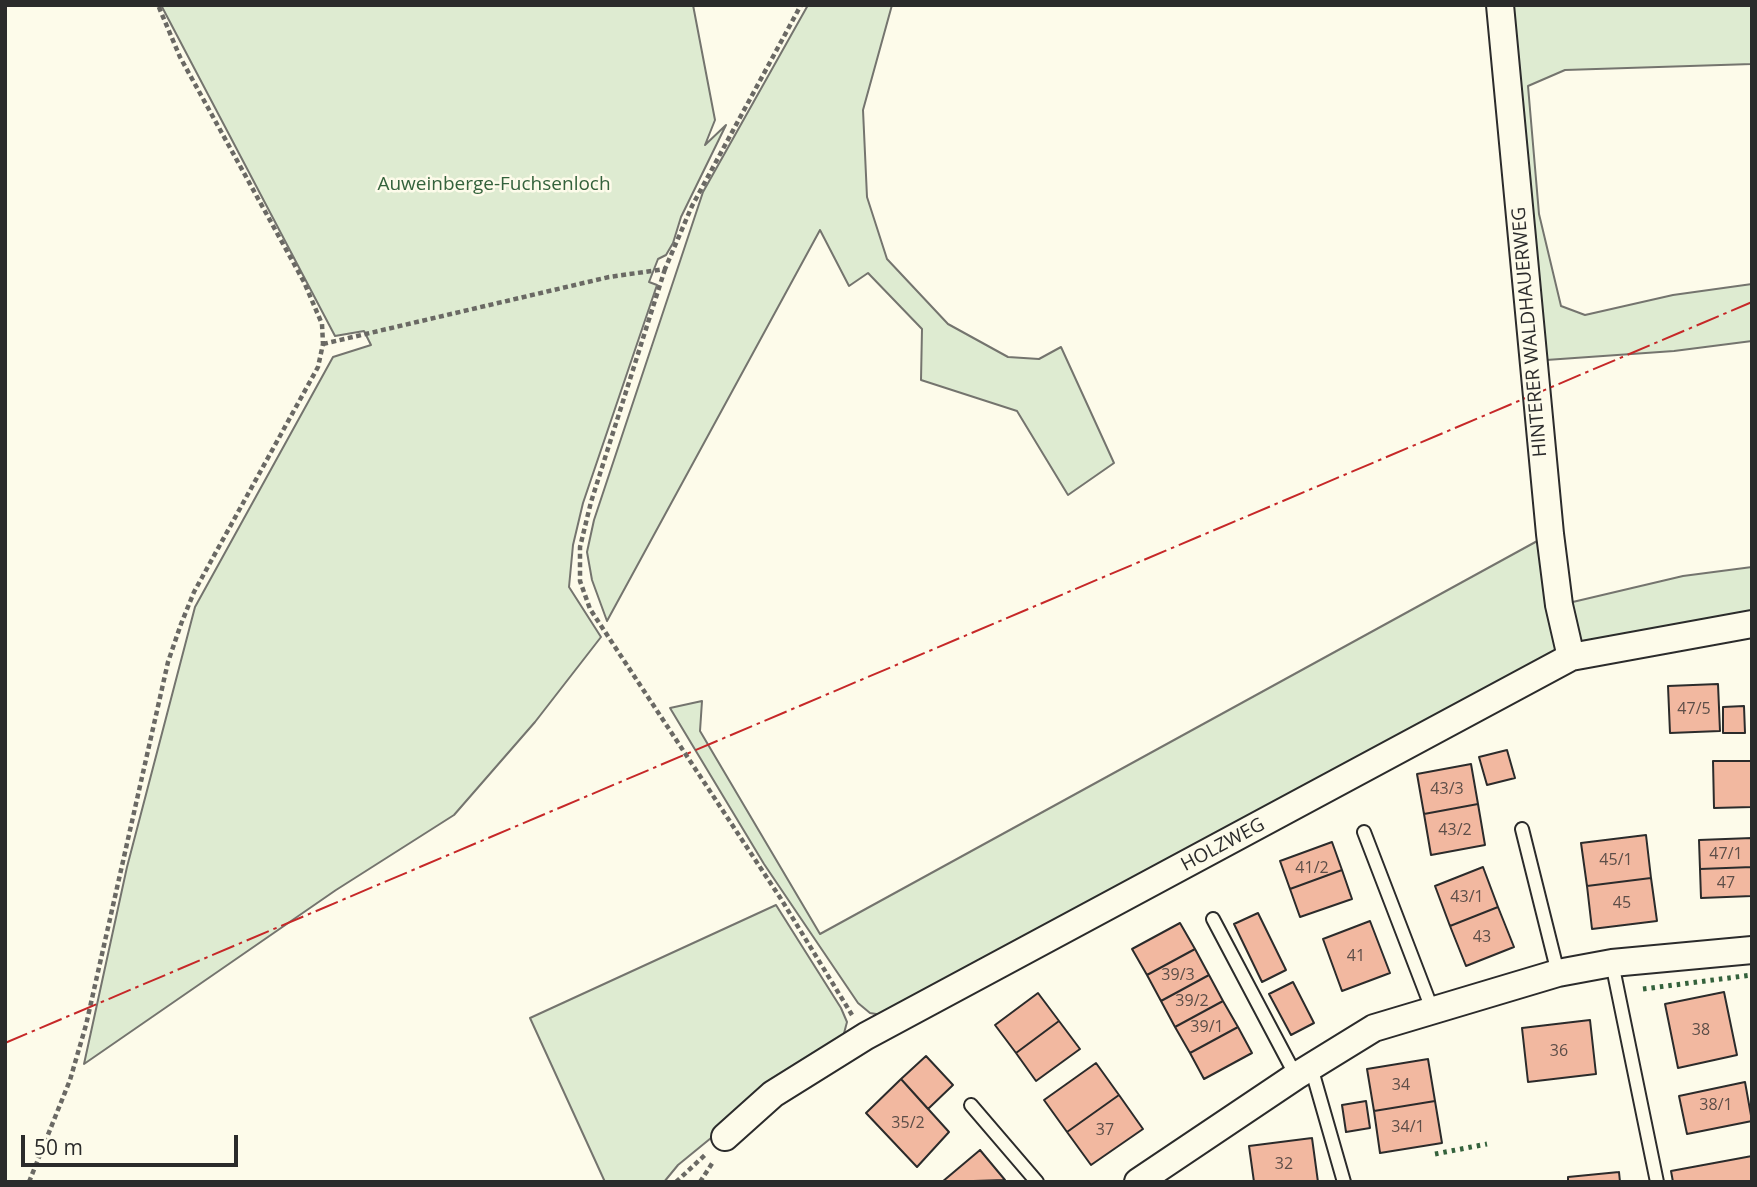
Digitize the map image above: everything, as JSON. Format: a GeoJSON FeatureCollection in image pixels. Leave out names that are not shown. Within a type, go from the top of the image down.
{"type":"FeatureCollection","features":[{"type":"Feature","properties":{"kind":"street","name":"HINTERER WALDHAUERWEG"},"geometry":{"type":"LineString","coordinates":[[1500,5],[1550,534],[1559,605],[1571,657]]}},
{"type":"Feature","properties":{"kind":"street","name":"HOLZWEG"},"geometry":{"type":"LineString","coordinates":[[725,1137],[773,1094],[866,1036],[1571,657],[1752,624]]}},
{"type":"Feature","properties":{"kind":"street"},"geometry":{"type":"LineString","coordinates":[[1138,1182],[1303,1071],[1374,1028],[1558,973],[1612,963],[1752,950]]}},
{"type":"Feature","properties":{"kind":"lane"},"geometry":{"type":"LineString","coordinates":[[1522,829],[1558,973]]}},
{"type":"Feature","properties":{"kind":"lane"},"geometry":{"type":"LineString","coordinates":[[1364,832],[1433,1009]]}},
{"type":"Feature","properties":{"kind":"lane"},"geometry":{"type":"LineString","coordinates":[[1213,919],[1303,1071],[1344,1182]]}},
{"type":"Feature","properties":{"kind":"lane"},"geometry":{"type":"LineString","coordinates":[[1612,963],[1657,1182]]}},
{"type":"Feature","properties":{"kind":"lane"},"geometry":{"type":"LineString","coordinates":[[971,1105],[1037,1182]]}},
{"type":"Feature","properties":{"kind":"path"},"geometry":{"type":"LineString","coordinates":[[29,1182],[70,1080],[86,1025],[168,662],[181,624],[194,592],[318,367],[323,344],[322,324],[304,282],[180,57],[158,5]]}},
{"type":"Feature","properties":{"kind":"path"},"geometry":{"type":"LineString","coordinates":[[801,5],[692,206],[665,269],[591,502],[580,547],[580,581],[590,609],[782,899],[866,1036]]}},
{"type":"Feature","properties":{"kind":"path"},"geometry":{"type":"LineString","coordinates":[[323,344],[609,277],[665,269]]}},
{"type":"Feature","properties":{"kind":"path"},"geometry":{"type":"LineString","coordinates":[[676,1182],[725,1137]]}},
{"type":"Feature","properties":{"kind":"green space","name":"Auweinberge-Fuchsenloch"},"geometry":{"type":"Polygon","coordinates":[[[161,5],[693,5],[715,120],[705,145],[726,125],[681,217],[673,243],[666,255],[658,259],[649,282],[657,285],[583,503],[573,545],[569,587],[601,637],[535,722],[454,815],[336,890],[84,1064],[127,867],[195,607],[333,357],[371,345],[364,331],[335,336],[161,5]]]}},
{"type":"Feature","properties":{"kind":"green space"},"geometry":{"type":"Polygon","coordinates":[[[808,5],[892,5],[863,110],[867,197],[887,259],[948,324],[1008,357],[1039,359],[1061,347],[1114,463],[1068,495],[1017,411],[921,380],[922,329],[868,273],[849,286],[820,230],[607,621],[592,580],[587,552],[594,520],[703,192],[808,5]]]}},
{"type":"Feature","properties":{"kind":"green space"},"geometry":{"type":"Polygon","coordinates":[[[1500,5],[1752,5],[1752,64],[1565,70],[1528,86],[1539,214],[1561,306],[1585,315],[1673,295],[1752,284],[1752,341],[1674,351],[1532,361],[1500,5]]]}},
{"type":"Feature","properties":{"kind":"green space"},"geometry":{"type":"Polygon","coordinates":[[[1550,534],[1560,605],[1683,576],[1752,567],[1752,624],[1571,657],[882,1015],[870,1013],[858,1003],[764,864],[670,708],[702,701],[700,731],[820,934],[1550,534]]]}},
{"type":"Feature","properties":{"kind":"green space"},"geometry":{"type":"Polygon","coordinates":[[[776,905],[841,1008],[847,1022],[843,1037],[777,1084],[678,1165],[664,1182],[605,1182],[530,1018],[776,905]]]}},
{"type":"Feature","properties":{"kind":"building"},"geometry":{"type":"Polygon","coordinates":[[[1718,684],[1720,731],[1670,733],[1668,686],[1718,684]]]}},
{"type":"Feature","properties":{"kind":"building"},"geometry":{"type":"Polygon","coordinates":[[[1744,706],[1745,733],[1723,733],[1723,707],[1744,706]]]}},
{"type":"Feature","properties":{"kind":"building"},"geometry":{"type":"Polygon","coordinates":[[[1507,750],[1515,778],[1487,785],[1479,757],[1507,750]]]}},
{"type":"Feature","properties":{"kind":"building"},"geometry":{"type":"Polygon","coordinates":[[[1713,761],[1752,761],[1752,807],[1714,808],[1713,761]]]}},
{"type":"Feature","properties":{"kind":"building"},"geometry":{"type":"Polygon","coordinates":[[[1471,764],[1478,804],[1424,814],[1417,774],[1471,764]]]}},
{"type":"Feature","properties":{"kind":"building"},"geometry":{"type":"Polygon","coordinates":[[[1478,804],[1485,845],[1431,855],[1424,814],[1478,804]]]}},
{"type":"Feature","properties":{"kind":"building"},"geometry":{"type":"Polygon","coordinates":[[[1646,835],[1651,878],[1587,886],[1581,843],[1646,835]]]}},
{"type":"Feature","properties":{"kind":"building"},"geometry":{"type":"Polygon","coordinates":[[[1752,838],[1752,867],[1700,869],[1699,840],[1752,838]]]}},
{"type":"Feature","properties":{"kind":"building"},"geometry":{"type":"Polygon","coordinates":[[[1332,842],[1342,870],[1290,889],[1280,861],[1332,842]]]}},
{"type":"Feature","properties":{"kind":"building"},"geometry":{"type":"Polygon","coordinates":[[[1483,867],[1498,907],[1450,926],[1435,886],[1483,867]]]}},
{"type":"Feature","properties":{"kind":"building"},"geometry":{"type":"Polygon","coordinates":[[[1752,867],[1752,896],[1701,898],[1700,869],[1752,867]]]}},
{"type":"Feature","properties":{"kind":"building"},"geometry":{"type":"Polygon","coordinates":[[[1342,870],[1352,899],[1300,917],[1290,889],[1342,870]]]}},
{"type":"Feature","properties":{"kind":"building"},"geometry":{"type":"Polygon","coordinates":[[[1651,878],[1657,921],[1592,929],[1587,886],[1651,878]]]}},
{"type":"Feature","properties":{"kind":"building"},"geometry":{"type":"Polygon","coordinates":[[[1498,907],[1514,947],[1466,966],[1450,926],[1498,907]]]}},
{"type":"Feature","properties":{"kind":"building"},"geometry":{"type":"Polygon","coordinates":[[[1258,913],[1286,970],[1262,982],[1234,924],[1258,913]]]}},
{"type":"Feature","properties":{"kind":"building"},"geometry":{"type":"Polygon","coordinates":[[[1370,921],[1390,973],[1342,991],[1323,939],[1370,921]]]}},
{"type":"Feature","properties":{"kind":"building"},"geometry":{"type":"Polygon","coordinates":[[[1180,923],[1195,949],[1147,975],[1132,949],[1180,923]]]}},
{"type":"Feature","properties":{"kind":"building"},"geometry":{"type":"Polygon","coordinates":[[[1195,949],[1209,975],[1161,1001],[1147,975],[1195,949]]]}},
{"type":"Feature","properties":{"kind":"building"},"geometry":{"type":"Polygon","coordinates":[[[1209,975],[1223,1001],[1175,1027],[1161,1001],[1209,975]]]}},
{"type":"Feature","properties":{"kind":"building"},"geometry":{"type":"Polygon","coordinates":[[[1293,982],[1314,1023],[1291,1035],[1269,994],[1293,982]]]}},
{"type":"Feature","properties":{"kind":"building"},"geometry":{"type":"Polygon","coordinates":[[[1724,992],[1737,1055],[1678,1068],[1665,1004],[1724,992]]]}},
{"type":"Feature","properties":{"kind":"building"},"geometry":{"type":"Polygon","coordinates":[[[1038,993],[1059,1021],[1016,1053],[995,1025],[1038,993]]]}},
{"type":"Feature","properties":{"kind":"building"},"geometry":{"type":"Polygon","coordinates":[[[1223,1001],[1238,1027],[1190,1053],[1175,1027],[1223,1001]]]}},
{"type":"Feature","properties":{"kind":"building"},"geometry":{"type":"Polygon","coordinates":[[[1590,1020],[1596,1074],[1528,1082],[1522,1028],[1590,1020]]]}},
{"type":"Feature","properties":{"kind":"building"},"geometry":{"type":"Polygon","coordinates":[[[1059,1021],[1080,1049],[1036,1081],[1016,1053],[1059,1021]]]}},
{"type":"Feature","properties":{"kind":"building"},"geometry":{"type":"Polygon","coordinates":[[[1238,1027],[1252,1053],[1204,1079],[1190,1053],[1238,1027]]]}},
{"type":"Feature","properties":{"kind":"building"},"geometry":{"type":"Polygon","coordinates":[[[926,1056],[953,1085],[928,1109],[901,1079],[926,1056]]]}},
{"type":"Feature","properties":{"kind":"building"},"geometry":{"type":"Polygon","coordinates":[[[1428,1059],[1435,1101],[1374,1111],[1367,1069],[1428,1059]]]}},
{"type":"Feature","properties":{"kind":"building"},"geometry":{"type":"Polygon","coordinates":[[[1096,1063],[1119,1095],[1067,1132],[1044,1100],[1096,1063]]]}},
{"type":"Feature","properties":{"kind":"building"},"geometry":{"type":"Polygon","coordinates":[[[901,1079],[949,1132],[917,1167],[866,1113],[901,1079]]]}},
{"type":"Feature","properties":{"kind":"building"},"geometry":{"type":"Polygon","coordinates":[[[1745,1082],[1752,1121],[1687,1134],[1679,1096],[1745,1082]]]}},
{"type":"Feature","properties":{"kind":"building"},"geometry":{"type":"Polygon","coordinates":[[[1119,1095],[1143,1129],[1091,1165],[1067,1132],[1119,1095]]]}},
{"type":"Feature","properties":{"kind":"building"},"geometry":{"type":"Polygon","coordinates":[[[1366,1101],[1370,1128],[1346,1132],[1342,1105],[1366,1101]]]}},
{"type":"Feature","properties":{"kind":"building"},"geometry":{"type":"Polygon","coordinates":[[[1435,1101],[1442,1143],[1380,1153],[1374,1111],[1435,1101]]]}},
{"type":"Feature","properties":{"kind":"building"},"geometry":{"type":"Polygon","coordinates":[[[1312,1138],[1318,1182],[1254,1182],[1249,1146],[1312,1138]]]}},
{"type":"Feature","properties":{"kind":"building"},"geometry":{"type":"Polygon","coordinates":[[[980,1150],[1005,1180],[942,1182],[980,1150]]]}},
{"type":"Feature","properties":{"kind":"building"},"geometry":{"type":"Polygon","coordinates":[[[1752,1156],[1752,1182],[1673,1182],[1671,1171],[1752,1156]]]}},
{"type":"Feature","properties":{"kind":"building"},"geometry":{"type":"Polygon","coordinates":[[[1619,1172],[1620,1182],[1568,1182],[1568,1177],[1619,1172]]]}},
{"type":"Feature","properties":{"kind":"hedge"},"geometry":{"type":"LineString","coordinates":[[1643,989],[1752,975]]}},
{"type":"Feature","properties":{"kind":"hedge"},"geometry":{"type":"LineString","coordinates":[[1435,1154],[1487,1144]]}},
{"type":"Feature","properties":{"kind":"power"},"geometry":{"type":"LineString","coordinates":[[5,1043],[1752,302]]}}]}
